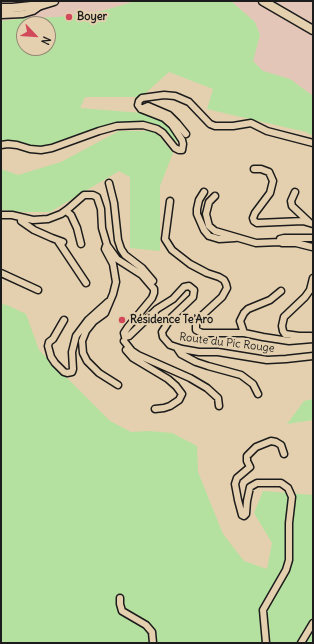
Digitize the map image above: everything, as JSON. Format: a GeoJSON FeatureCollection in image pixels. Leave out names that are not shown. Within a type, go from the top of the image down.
{"type":"FeatureCollection","features":[{"type":"Feature","properties":{"kind":"main road"},"geometry":{"type":"LineString","coordinates":[[1,8],[41,5],[54,1]]}},
{"type":"Feature","properties":{"kind":"main road"},"geometry":{"type":"LineString","coordinates":[[263,1],[295,18],[313,30]]}},
{"type":"Feature","properties":{"kind":"street"},"geometry":{"type":"LineString","coordinates":[[1,15],[23,14],[33,11],[41,5]]}},
{"type":"Feature","properties":{"kind":"street"},"geometry":{"type":"LineString","coordinates":[[140,109],[138,106],[139,101],[145,97],[175,96],[189,102],[210,124],[215,126],[233,126],[251,123],[267,131],[313,143]]}},
{"type":"Feature","properties":{"kind":"street"},"geometry":{"type":"LineString","coordinates":[[140,109],[148,106],[169,115],[186,134]]}},
{"type":"Feature","properties":{"kind":"street"},"geometry":{"type":"LineString","coordinates":[[1,145],[12,145],[41,150],[52,148],[80,137],[117,126],[143,125],[157,129],[164,133],[175,148],[182,150],[182,140],[172,125],[164,118],[140,109]]}},
{"type":"Feature","properties":{"kind":"street"},"geometry":{"type":"LineString","coordinates":[[254,170],[261,169],[269,172],[273,181],[270,193],[255,214],[253,218],[254,221],[257,223],[286,221],[311,223]]}},
{"type":"Feature","properties":{"kind":"street"},"geometry":{"type":"LineString","coordinates":[[109,183],[114,203],[118,240],[121,249],[125,255],[142,268],[154,282],[156,287],[154,294],[124,333],[124,344],[126,351],[139,362],[168,379],[182,394],[179,400],[170,406],[155,409]]}},
{"type":"Feature","properties":{"kind":"street"},"geometry":{"type":"LineString","coordinates":[[204,192],[198,200],[197,214],[204,230],[209,236],[219,239],[238,238]]}},
{"type":"Feature","properties":{"kind":"street"},"geometry":{"type":"LineString","coordinates":[[294,192],[291,201],[292,206],[311,223]]}},
{"type":"Feature","properties":{"kind":"street"},"geometry":{"type":"LineString","coordinates":[[1,215],[12,215],[41,220],[55,217],[66,211],[84,195],[93,195],[97,197],[101,209],[102,228],[107,245],[106,249],[113,264],[116,282],[114,294],[105,313],[94,321],[86,331],[82,341],[83,353],[87,361],[100,373],[118,385]]}},
{"type":"Feature","properties":{"kind":"street"},"geometry":{"type":"LineString","coordinates":[[215,196],[209,202],[206,210],[209,226],[215,231],[256,243],[280,242],[304,244],[312,247]]}},
{"type":"Feature","properties":{"kind":"street"},"geometry":{"type":"LineString","coordinates":[[170,201],[165,239],[172,250],[190,264],[206,273],[224,280],[227,288],[222,297],[197,320],[196,330],[202,333],[244,333],[289,341],[313,339]]}},
{"type":"Feature","properties":{"kind":"street"},"geometry":{"type":"LineString","coordinates":[[66,211],[71,215],[77,228],[81,244]]}},
{"type":"Feature","properties":{"kind":"street"},"geometry":{"type":"LineString","coordinates":[[21,217],[21,221],[24,224],[42,234],[61,241],[86,282]]}},
{"type":"Feature","properties":{"kind":"street"},"geometry":{"type":"LineString","coordinates":[[280,242],[282,238],[313,238]]}},
{"type":"Feature","properties":{"kind":"street"},"geometry":{"type":"LineString","coordinates":[[107,245],[118,259],[145,278],[154,289],[154,294]]}},
{"type":"Feature","properties":{"kind":"street"},"geometry":{"type":"LineString","coordinates":[[1,273],[38,290]]}},
{"type":"Feature","properties":{"kind":"street"},"geometry":{"type":"LineString","coordinates":[[313,278],[310,290],[284,317],[282,331],[285,334],[313,336]]}},
{"type":"Feature","properties":{"kind":"street","name":"Route du Pic Rouge"},"geometry":{"type":"LineString","coordinates":[[125,339],[157,309],[173,299],[184,287],[189,286],[194,290],[193,297],[171,318],[162,332],[164,338],[170,345],[177,348],[199,352],[218,352],[267,360],[313,356]]}},
{"type":"Feature","properties":{"kind":"street"},"geometry":{"type":"LineString","coordinates":[[244,333],[240,320],[244,313],[248,309],[270,300],[281,291]]}},
{"type":"Feature","properties":{"kind":"street"},"geometry":{"type":"LineString","coordinates":[[64,320],[54,339],[49,342],[48,346],[51,357],[55,363],[67,373],[72,372],[73,369],[72,352],[76,336],[88,320],[110,301]]}},
{"type":"Feature","properties":{"kind":"street"},"geometry":{"type":"LineString","coordinates":[[125,339],[132,351],[138,355],[190,378],[207,388],[218,398],[219,406]]}},
{"type":"Feature","properties":{"kind":"street"},"geometry":{"type":"LineString","coordinates":[[177,348],[181,354],[196,362],[241,375],[253,384],[258,394]]}},
{"type":"Feature","properties":{"kind":"street"},"geometry":{"type":"LineString","coordinates":[[266,643],[263,610],[286,570],[292,497],[288,488],[281,483],[258,483],[250,487],[246,514],[244,516],[242,515],[235,484],[237,478],[250,467],[247,461],[248,456],[256,447],[271,441],[276,442],[281,445],[284,454]]}},
{"type":"Feature","properties":{"kind":"street"},"geometry":{"type":"LineString","coordinates":[[120,598],[122,611],[146,625],[159,643]]}},
{"type":"Feature","properties":{"kind":"street"},"geometry":{"type":"LineString","coordinates":[[301,643],[313,623]]}},
{"type":"Feature","properties":{"kind":"street"},"geometry":{"type":"LineString","coordinates":[[152,632],[153,643]]}},
{"type":"Feature","properties":{"kind":"shaded area"},"geometry":{"type":"Polygon","coordinates":[[[1,1],[136,1],[102,11],[58,17],[16,16],[16,19],[1,21],[1,1]]]}},
{"type":"Feature","properties":{"kind":"shaded area"},"geometry":{"type":"Polygon","coordinates":[[[228,1],[313,1],[313,96],[290,79],[263,71],[253,61],[260,35],[255,22],[232,2],[228,1]]]}},
{"type":"Feature","properties":{"kind":"green space"},"geometry":{"type":"Polygon","coordinates":[[[136,1],[232,2],[255,22],[260,35],[253,61],[263,71],[290,79],[313,96],[313,136],[306,132],[207,109],[213,89],[169,72],[141,97],[85,97],[80,108],[142,113],[162,118],[175,129],[182,145],[173,139],[161,126],[122,122],[64,143],[32,149],[1,145],[1,21],[16,19],[16,56],[56,56],[56,17],[102,11],[136,1]]]}},
{"type":"Feature","properties":{"kind":"green space"},"geometry":{"type":"Polygon","coordinates":[[[119,131],[155,131],[173,153],[160,186],[160,251],[130,248],[130,177],[119,171],[50,212],[1,210],[1,169],[18,175],[61,162],[119,131]]]}},
{"type":"Feature","properties":{"kind":"green space"},"geometry":{"type":"Polygon","coordinates":[[[1,304],[7,305],[26,314],[39,350],[110,421],[131,432],[149,431],[172,433],[197,446],[198,472],[223,534],[244,561],[267,569],[272,543],[254,513],[263,491],[313,495],[313,643],[1,643],[1,304]]]}},
{"type":"Feature","properties":{"kind":"green space"},"geometry":{"type":"Polygon","coordinates":[[[313,399],[313,420],[287,424],[304,401],[313,399]]]}},
{"type":"Feature","properties":{"kind":"place","name":"Boyer"},"geometry":{"type":"Point","coordinates":[69,17]}},
{"type":"Feature","properties":{"kind":"place","name":"Résidence Te'Aro"},"geometry":{"type":"Point","coordinates":[122,320]}}]}
